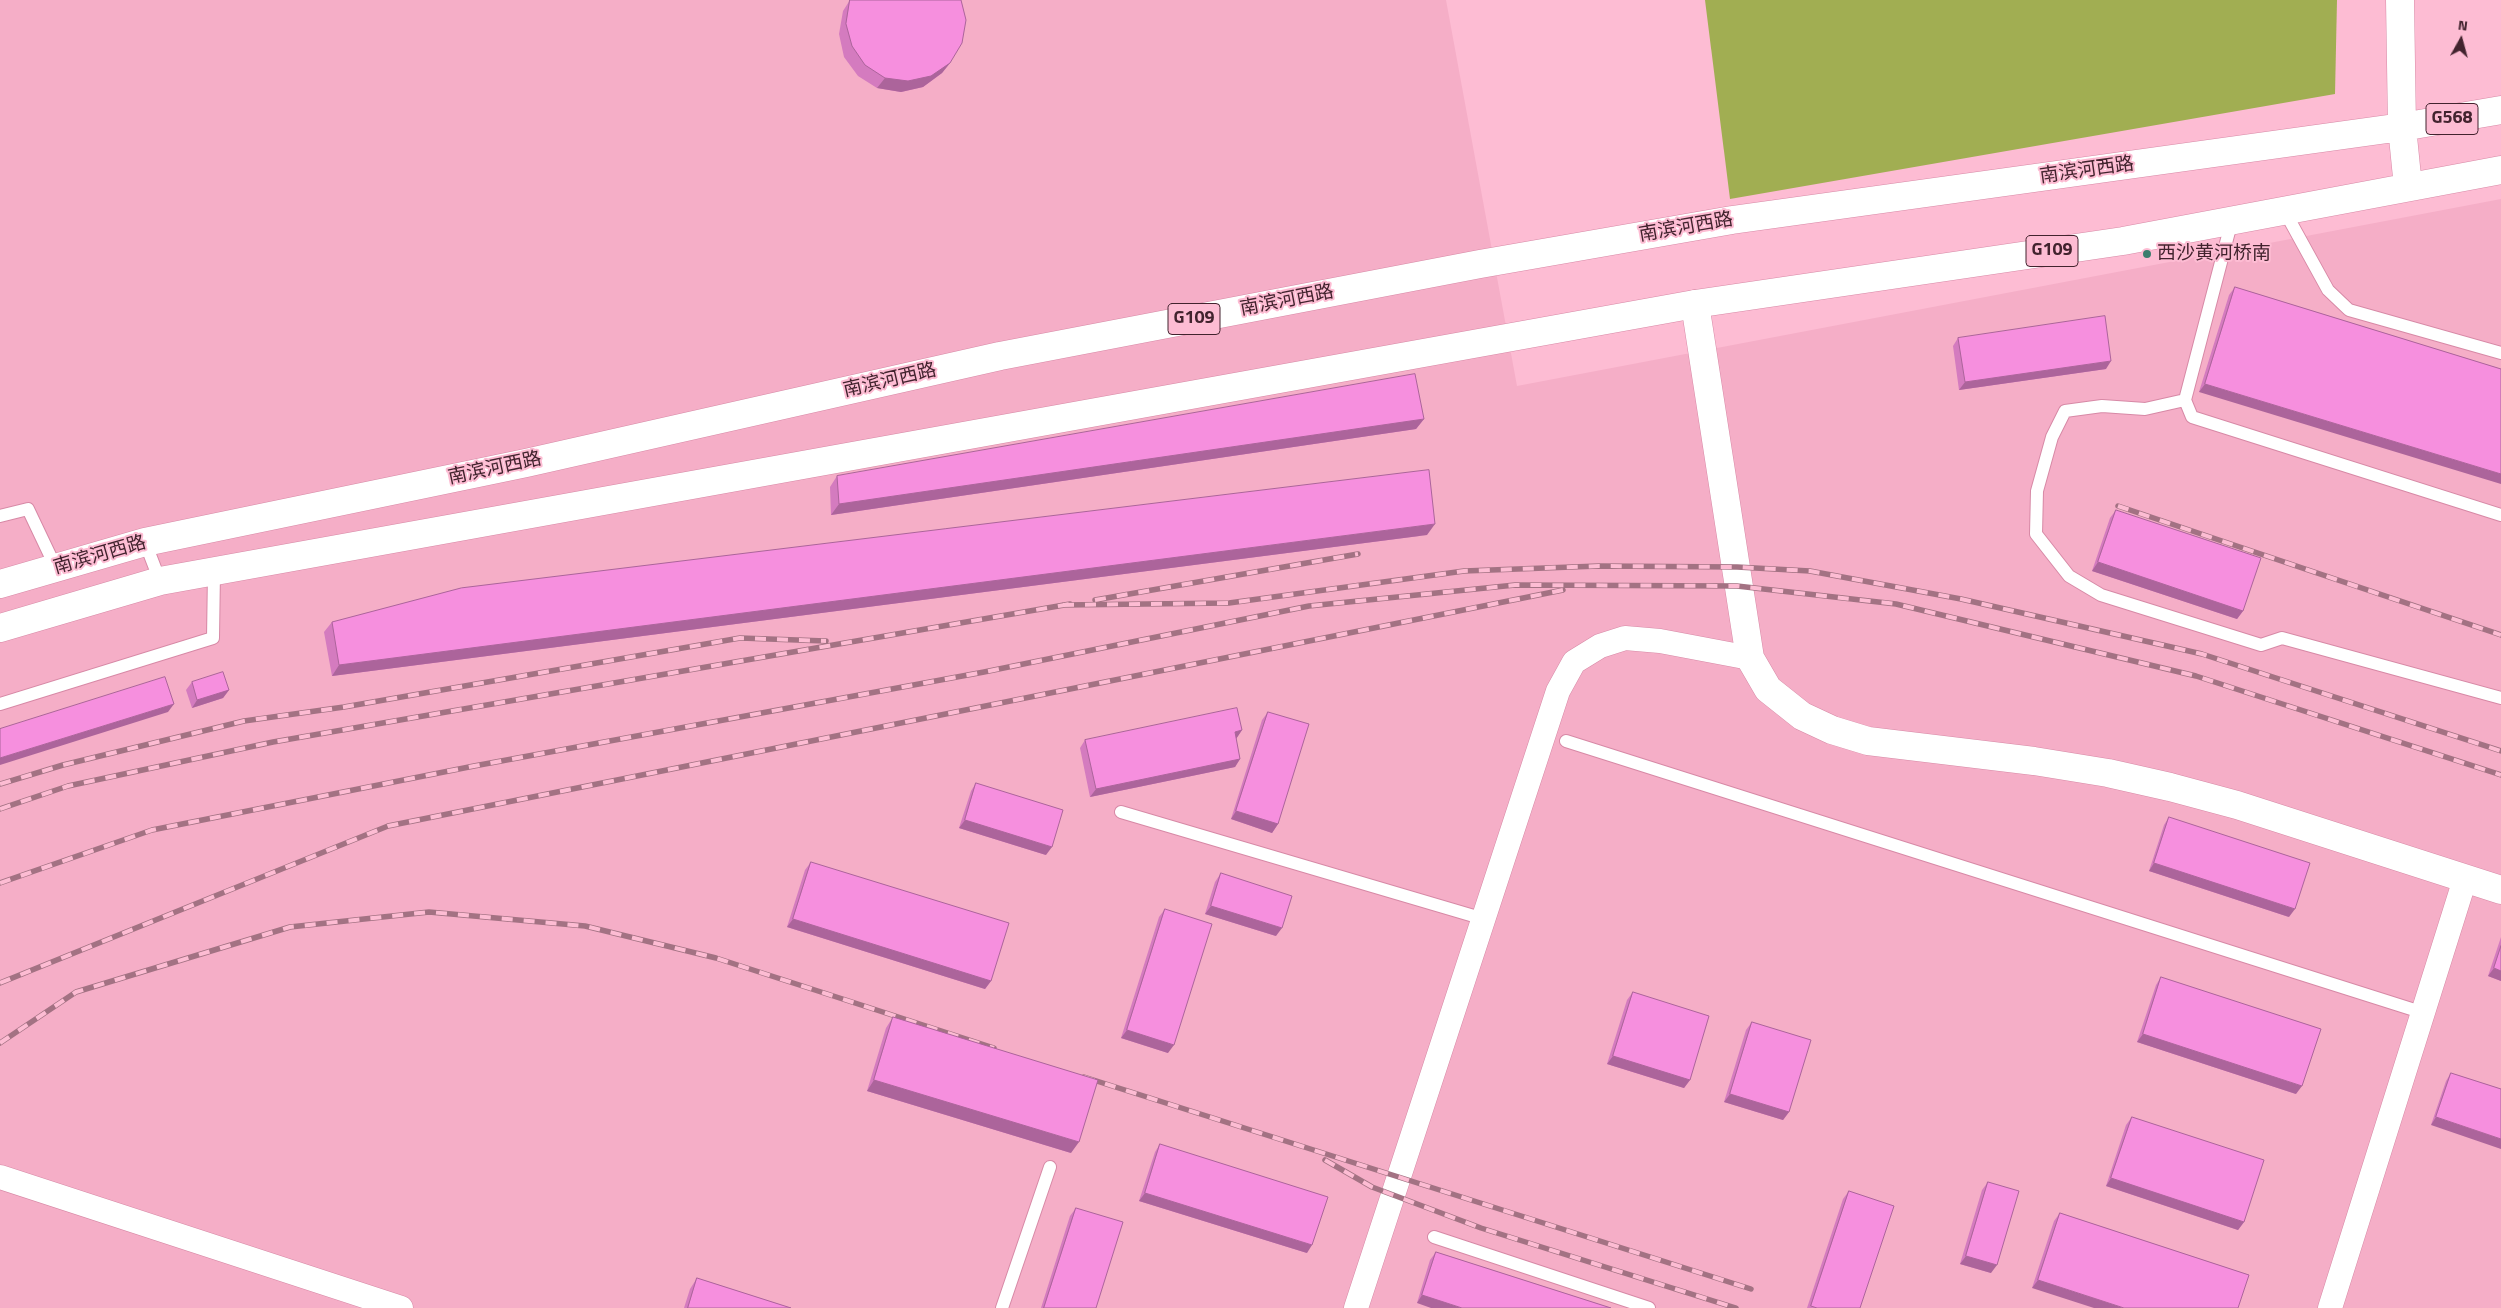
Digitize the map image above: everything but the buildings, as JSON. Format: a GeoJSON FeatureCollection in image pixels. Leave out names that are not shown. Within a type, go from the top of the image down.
{"type":"FeatureCollection","features":[{"type":"Feature","properties":{"kind":"main road"},"geometry":{"type":"LineString","coordinates":[[2400,0],[2402,127],[2408,187],[2501,170]]}},
{"type":"Feature","properties":{"kind":"main road","name":"南滨河西路"},"geometry":{"type":"LineString","coordinates":[[0,584],[145,542],[526,463],[1000,356],[1480,264],[1732,220],[2402,127],[2501,110]]}},
{"type":"Feature","properties":{"kind":"main road","name":"G109"},"geometry":{"type":"LineString","coordinates":[[0,628],[160,581],[1695,304],[2123,240],[2408,187]]}},
{"type":"Feature","properties":{"kind":"main road"},"geometry":{"type":"LineString","coordinates":[[1695,304],[1750,658],[1768,689],[1802,716],[1832,730],[1868,741],[2034,761],[2108,773],[2161,785],[2237,805],[2501,890]]}},
{"type":"Feature","properties":{"kind":"street"},"geometry":{"type":"LineString","coordinates":[[1356,1308],[1558,691],[1574,662],[1600,646],[1625,638],[1660,641],[1750,658]]}},
{"type":"Feature","properties":{"kind":"street"},"geometry":{"type":"LineString","coordinates":[[2330,1308],[2465,879]]}},
{"type":"Feature","properties":{"kind":"street"},"geometry":{"type":"LineString","coordinates":[[0,1177],[401,1308]]}},
{"type":"Feature","properties":{"kind":"lane"},"geometry":{"type":"LineString","coordinates":[[2284,210],[2328,290],[2349,310],[2501,353]]}},
{"type":"Feature","properties":{"kind":"lane"},"geometry":{"type":"LineString","coordinates":[[2232,220],[2185,400],[2192,417],[2501,515]]}},
{"type":"Feature","properties":{"kind":"lane"},"geometry":{"type":"LineString","coordinates":[[2185,400],[2144,409],[2102,406],[2065,411],[2052,437],[2037,491],[2036,534],[2069,576],[2101,595],[2261,645],[2282,638],[2501,698]]}},
{"type":"Feature","properties":{"kind":"lane"},"geometry":{"type":"LineString","coordinates":[[0,516],[28,509],[56,568]]}},
{"type":"Feature","properties":{"kind":"lane"},"geometry":{"type":"LineString","coordinates":[[145,542],[160,581]]}},
{"type":"Feature","properties":{"kind":"lane"},"geometry":{"type":"LineString","coordinates":[[0,704],[213,638],[214,572]]}},
{"type":"Feature","properties":{"kind":"lane"},"geometry":{"type":"LineString","coordinates":[[1566,741],[2424,1013]]}},
{"type":"Feature","properties":{"kind":"lane"},"geometry":{"type":"LineString","coordinates":[[1121,812],[1484,919]]}},
{"type":"Feature","properties":{"kind":"lane"},"geometry":{"type":"LineString","coordinates":[[1002,1308],[1050,1167]]}},
{"type":"Feature","properties":{"kind":"lane"},"geometry":{"type":"LineString","coordinates":[[1434,1236],[1649,1308]]}},
{"type":"Feature","properties":{"kind":"shaded area"},"geometry":{"type":"Polygon","coordinates":[[[0,0],[1446,0],[1517,386],[2501,199],[2501,1308],[0,1308],[0,0]]]}},
{"type":"Feature","properties":{"kind":"green space"},"geometry":{"type":"Polygon","coordinates":[[[1705,0],[2337,0],[2335,94],[1730,199],[1705,0]]]}},
{"type":"Feature","properties":{"kind":"railway"},"geometry":{"type":"LineString","coordinates":[[2118,506],[2501,635]]}},
{"type":"Feature","properties":{"kind":"railway"},"geometry":{"type":"LineString","coordinates":[[1095,600],[1358,554]]}},
{"type":"Feature","properties":{"kind":"railway"},"geometry":{"type":"LineString","coordinates":[[1063,605],[1229,603],[1464,571],[1599,566],[1737,567],[1810,571],[1961,599],[2202,654],[2501,751]]}},
{"type":"Feature","properties":{"kind":"railway"},"geometry":{"type":"LineString","coordinates":[[0,883],[152,830],[474,766],[984,672],[1309,606],[1515,585],[1737,586],[1896,604],[2196,676],[2501,775]]}},
{"type":"Feature","properties":{"kind":"railway"},"geometry":{"type":"LineString","coordinates":[[0,983],[388,826],[1563,590]]}},
{"type":"Feature","properties":{"kind":"railway"},"geometry":{"type":"LineString","coordinates":[[0,809],[68,786],[273,742],[1070,604]]}},
{"type":"Feature","properties":{"kind":"railway"},"geometry":{"type":"LineString","coordinates":[[0,784],[63,765],[244,721],[344,707],[740,638],[826,641]]}},
{"type":"Feature","properties":{"kind":"railway"},"geometry":{"type":"LineString","coordinates":[[0,1043],[76,992],[290,927],[429,912],[585,926],[716,958],[994,1048]]}},
{"type":"Feature","properties":{"kind":"railway"},"geometry":{"type":"LineString","coordinates":[[1084,1077],[1751,1289]]}},
{"type":"Feature","properties":{"kind":"railway"},"geometry":{"type":"LineString","coordinates":[[1325,1160],[1372,1187],[1481,1228],[1736,1308]]}},
{"type":"Feature","properties":{"kind":"place","name":"西沙黄河桥南"},"geometry":{"type":"Point","coordinates":[2147,254]}}]}
